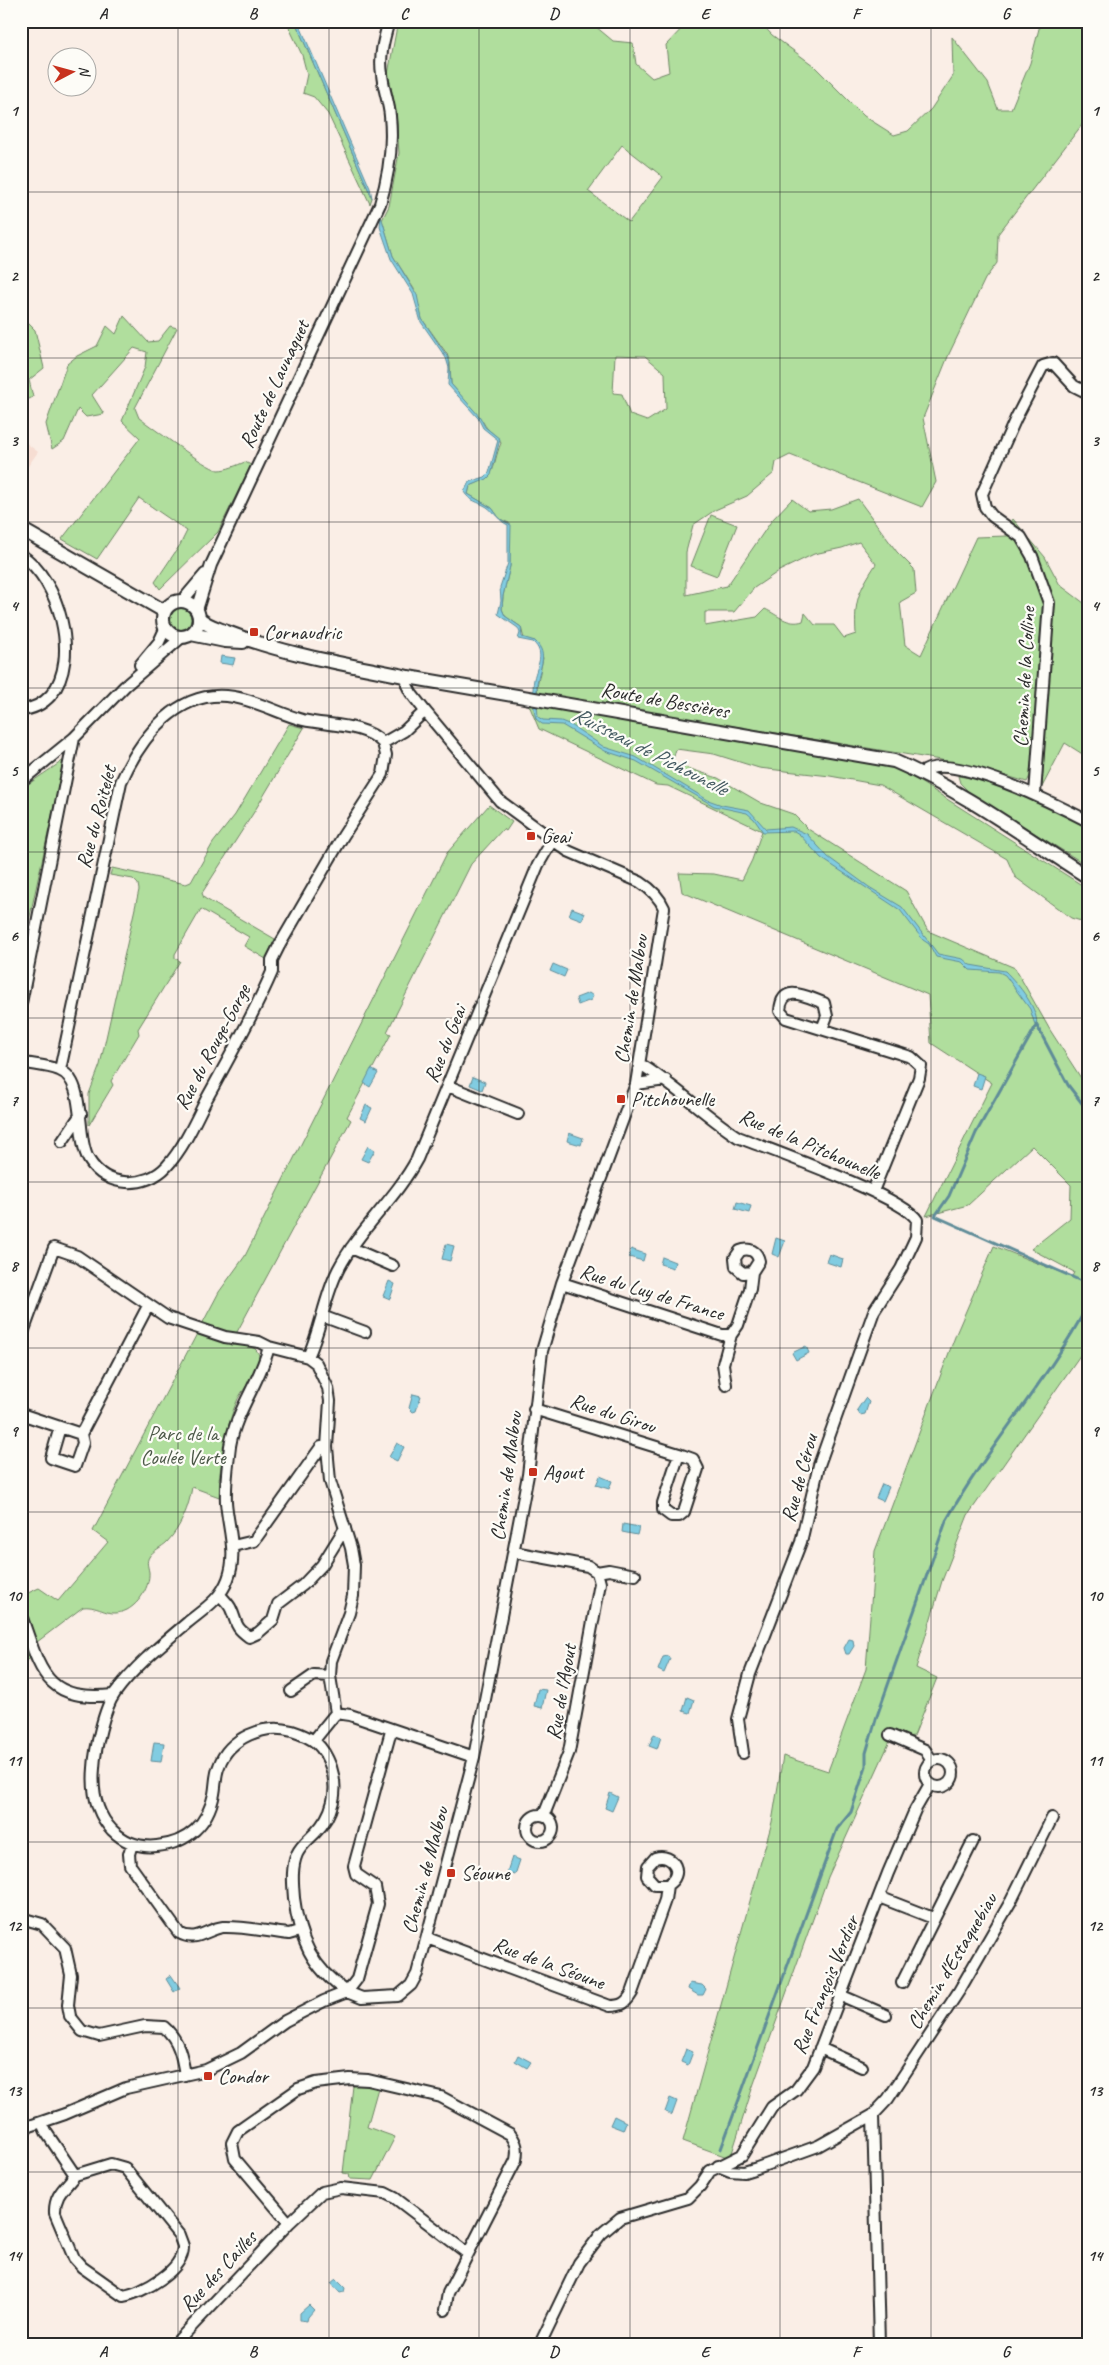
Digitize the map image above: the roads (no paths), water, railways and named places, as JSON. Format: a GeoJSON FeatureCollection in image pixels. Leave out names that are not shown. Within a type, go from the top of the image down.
{"type":"FeatureCollection","features":[{"type":"Feature","properties":{"kind":"main road"},"geometry":{"type":"LineString","coordinates":[[21,529],[164,611]]}},
{"type":"Feature","properties":{"kind":"main road"},"geometry":{"type":"LineString","coordinates":[[183,600],[189,602],[198,614],[196,630],[187,636],[170,634],[163,623],[164,611],[169,604],[183,600]]}},
{"type":"Feature","properties":{"kind":"main road","name":"Route de Bessières"},"geometry":{"type":"LineString","coordinates":[[198,614],[209,625],[252,643],[310,657],[408,677],[894,761],[922,773],[1088,877]]}},
{"type":"Feature","properties":{"kind":"main road","name":"Route de Bessières"},"geometry":{"type":"LineString","coordinates":[[187,636],[252,643]]}},
{"type":"Feature","properties":{"kind":"street","name":"Route de Launaguet"},"geometry":{"type":"LineString","coordinates":[[198,614],[211,566],[373,220],[386,186],[390,154],[390,113],[381,61],[382,46],[389,21]]}},
{"type":"Feature","properties":{"kind":"street","name":"Chemin de la Colline"},"geometry":{"type":"LineString","coordinates":[[1035,794],[1049,603],[1032,556],[1021,538],[992,516],[985,507],[982,494],[1037,373],[1042,366],[1048,363],[1058,368],[1074,386],[1088,393]]}},
{"type":"Feature","properties":{"kind":"street"},"geometry":{"type":"LineString","coordinates":[[21,555],[37,567],[54,596],[65,643],[65,664],[62,677],[45,701],[37,707],[21,710]]}},
{"type":"Feature","properties":{"kind":"street","name":"Route de Launaguet"},"geometry":{"type":"LineString","coordinates":[[183,600],[211,566]]}},
{"type":"Feature","properties":{"kind":"street"},"geometry":{"type":"LineString","coordinates":[[125,686],[159,642],[166,629]]}},
{"type":"Feature","properties":{"kind":"street"},"geometry":{"type":"LineString","coordinates":[[21,781],[74,738],[125,686],[187,636]]}},
{"type":"Feature","properties":{"kind":"street","name":"Chemin de Malbou"},"geometry":{"type":"LineString","coordinates":[[347,1992],[362,1998],[387,1998],[404,1993],[417,1974],[474,1757],[514,1552],[530,1457],[534,1408],[542,1351],[562,1283],[636,1084],[649,992],[664,908],[660,899],[651,889],[640,882],[568,851],[500,801],[411,693],[407,685],[408,677]]}},
{"type":"Feature","properties":{"kind":"street","name":"Rue du Roitelet"},"geometry":{"type":"LineString","coordinates":[[60,1070],[121,782],[143,740],[184,704],[196,699],[222,695],[245,700],[302,720],[361,730],[376,736],[383,743]]}},
{"type":"Feature","properties":{"kind":"street"},"geometry":{"type":"LineString","coordinates":[[383,743],[404,731],[425,711]]}},
{"type":"Feature","properties":{"kind":"street"},"geometry":{"type":"LineString","coordinates":[[21,1003],[74,738]]}},
{"type":"Feature","properties":{"kind":"street","name":"Rue du Rouge-Gorge"},"geometry":{"type":"LineString","coordinates":[[60,1070],[69,1079],[76,1093],[81,1114],[82,1145],[96,1170],[108,1177],[130,1183],[152,1178],[167,1166],[231,1057],[272,972],[272,960],[279,946],[343,836],[382,774],[386,755],[383,743]]}},
{"type":"Feature","properties":{"kind":"street"},"geometry":{"type":"LineString","coordinates":[[922,773],[933,768],[944,768],[982,775],[1035,794],[1088,821]]}},
{"type":"Feature","properties":{"kind":"street","name":"Rue du Geai"},"geometry":{"type":"LineString","coordinates":[[308,1357],[316,1339],[338,1270],[351,1248],[408,1176],[448,1086],[538,865],[552,841]]}},
{"type":"Feature","properties":{"kind":"street"},"geometry":{"type":"LineString","coordinates":[[822,1028],[827,1016],[824,1003],[796,992],[788,994],[781,1002],[780,1011],[786,1018],[911,1057],[921,1066],[919,1078],[873,1191]]}},
{"type":"Feature","properties":{"kind":"street"},"geometry":{"type":"LineString","coordinates":[[21,1062],[60,1070]]}},
{"type":"Feature","properties":{"kind":"street","name":"Rue de la Pitchounelle"},"geometry":{"type":"LineString","coordinates":[[640,1064],[666,1080],[724,1128],[738,1137],[873,1191],[906,1208],[918,1220]]}},
{"type":"Feature","properties":{"kind":"street"},"geometry":{"type":"LineString","coordinates":[[636,1084],[666,1080]]}},
{"type":"Feature","properties":{"kind":"street"},"geometry":{"type":"LineString","coordinates":[[448,1086],[518,1114]]}},
{"type":"Feature","properties":{"kind":"street"},"geometry":{"type":"LineString","coordinates":[[62,1142],[81,1114]]}},
{"type":"Feature","properties":{"kind":"street","name":"Rue de Cérou"},"geometry":{"type":"LineString","coordinates":[[743,1753],[738,1719],[750,1674],[801,1542],[819,1465],[874,1311],[901,1269],[916,1236],[918,1220]]}},
{"type":"Feature","properties":{"kind":"street"},"geometry":{"type":"LineString","coordinates":[[21,1338],[54,1248],[77,1256],[168,1318],[225,1337],[250,1340],[268,1348],[308,1357],[316,1363],[328,1388],[330,1401],[327,1447],[330,1481],[345,1528],[354,1565],[353,1596],[343,1631],[331,1661],[330,1676],[336,1713],[315,1739]]}},
{"type":"Feature","properties":{"kind":"street"},"geometry":{"type":"LineString","coordinates":[[351,1248],[393,1266]]}},
{"type":"Feature","properties":{"kind":"street","name":"Rue du Luy de France"},"geometry":{"type":"LineString","coordinates":[[726,1385],[723,1364],[731,1335],[738,1325],[750,1289],[752,1272]]}},
{"type":"Feature","properties":{"kind":"street","name":"Rue du Luy de France"},"geometry":{"type":"LineString","coordinates":[[562,1283],[722,1335],[731,1335]]}},
{"type":"Feature","properties":{"kind":"street"},"geometry":{"type":"LineString","coordinates":[[60,1426],[51,1458],[75,1466],[83,1443],[82,1434],[148,1306]]}},
{"type":"Feature","properties":{"kind":"street"},"geometry":{"type":"LineString","coordinates":[[322,1316],[365,1332]]}},
{"type":"Feature","properties":{"kind":"street"},"geometry":{"type":"LineString","coordinates":[[268,1348],[266,1359],[244,1401],[231,1442],[226,1480],[226,1505],[233,1546],[230,1576],[221,1596],[149,1654],[113,1695],[95,1748],[93,1779],[95,1794],[105,1822],[117,1835],[132,1844],[142,1847],[172,1843],[186,1838],[205,1820],[211,1807],[219,1763],[228,1750],[245,1736],[256,1732],[287,1730],[315,1739],[326,1754],[332,1768],[335,1782],[335,1798],[324,1824],[302,1844],[296,1855],[293,1868],[293,1885],[299,1931],[316,1962],[336,1984],[347,1992]]}},
{"type":"Feature","properties":{"kind":"street","name":"Rue du Girou"},"geometry":{"type":"LineString","coordinates":[[534,1408],[679,1454],[693,1459],[698,1469],[684,1512],[679,1516],[671,1516],[663,1510],[663,1503],[679,1454]]}},
{"type":"Feature","properties":{"kind":"street"},"geometry":{"type":"LineString","coordinates":[[21,1414],[82,1434]]}},
{"type":"Feature","properties":{"kind":"street"},"geometry":{"type":"LineString","coordinates":[[233,1546],[254,1541],[321,1447],[327,1447]]}},
{"type":"Feature","properties":{"kind":"street"},"geometry":{"type":"LineString","coordinates":[[221,1596],[232,1610],[234,1621],[240,1630],[249,1637],[258,1633],[274,1620],[278,1604],[303,1585],[322,1565],[345,1528]]}},
{"type":"Feature","properties":{"kind":"street"},"geometry":{"type":"LineString","coordinates":[[514,1552],[588,1566],[597,1572],[609,1570],[634,1575]]}},
{"type":"Feature","properties":{"kind":"street","name":"Rue de l'Agout"},"geometry":{"type":"LineString","coordinates":[[544,1815],[569,1752],[600,1583],[597,1572]]}},
{"type":"Feature","properties":{"kind":"street"},"geometry":{"type":"LineString","coordinates":[[21,1616],[44,1676],[69,1695],[93,1697],[113,1695]]}},
{"type":"Feature","properties":{"kind":"street"},"geometry":{"type":"LineString","coordinates":[[291,1691],[314,1675],[330,1676]]}},
{"type":"Feature","properties":{"kind":"street"},"geometry":{"type":"LineString","coordinates":[[336,1713],[350,1715],[391,1731],[474,1757]]}},
{"type":"Feature","properties":{"kind":"street"},"geometry":{"type":"LineString","coordinates":[[21,2129],[126,2088],[206,2070],[241,2053],[285,2021],[324,2001],[347,1992],[357,1979],[378,1904],[375,1887],[356,1874],[354,1866],[391,1731]]}},
{"type":"Feature","properties":{"kind":"street"},"geometry":{"type":"LineString","coordinates":[[890,1735],[925,1750],[932,1761]]}},
{"type":"Feature","properties":{"kind":"street"},"geometry":{"type":"LineString","coordinates":[[932,1761],[946,1761],[953,1772],[948,1784],[939,1787],[930,1784],[925,1772],[932,1761]]}},
{"type":"Feature","properties":{"kind":"street","name":"Rue François Verdier"},"geometry":{"type":"LineString","coordinates":[[718,2166],[742,2155],[772,2107],[796,2090],[813,2067],[879,1897],[915,1810],[930,1784]]}},
{"type":"Feature","properties":{"kind":"street","name":"Chemin d'Estaquebiau"},"geometry":{"type":"LineString","coordinates":[[718,2166],[737,2171],[756,2168],[818,2146],[873,2115],[888,2099],[959,1991],[1011,1901],[1052,1818]]}},
{"type":"Feature","properties":{"kind":"street"},"geometry":{"type":"LineString","coordinates":[[902,1983],[973,1841]]}},
{"type":"Feature","properties":{"kind":"street"},"geometry":{"type":"LineString","coordinates":[[132,1844],[129,1854],[130,1865],[179,1933],[186,1937],[196,1938],[223,1927],[289,1934],[299,1931]]}},
{"type":"Feature","properties":{"kind":"street","name":"Rue de la Séoune"},"geometry":{"type":"LineString","coordinates":[[427,1938],[610,2006],[619,2006],[632,1993],[665,1900],[667,1885]]}},
{"type":"Feature","properties":{"kind":"street","name":"Rue François Verdier"},"geometry":{"type":"LineString","coordinates":[[879,1897],[933,1918]]}},
{"type":"Feature","properties":{"kind":"street"},"geometry":{"type":"LineString","coordinates":[[21,1918],[42,1924],[65,1948],[71,1975],[68,2005],[70,2016],[82,2031],[99,2036],[146,2026],[164,2027],[176,2040],[182,2057],[185,2075]]}},
{"type":"Feature","properties":{"kind":"street"},"geometry":{"type":"LineString","coordinates":[[840,1995],[886,2015]]}},
{"type":"Feature","properties":{"kind":"street"},"geometry":{"type":"LineString","coordinates":[[820,2048],[862,2067]]}},
{"type":"Feature","properties":{"kind":"street"},"geometry":{"type":"LineString","coordinates":[[289,2223],[235,2159],[232,2150],[234,2137],[238,2131],[285,2096],[298,2089],[333,2081],[368,2080],[441,2097],[510,2134],[516,2142],[518,2150],[516,2160],[448,2293],[445,2310]]}},
{"type":"Feature","properties":{"kind":"street"},"geometry":{"type":"LineString","coordinates":[[873,2115],[879,2344]]}},
{"type":"Feature","properties":{"kind":"street"},"geometry":{"type":"LineString","coordinates":[[42,2122],[46,2132],[75,2175]]}},
{"type":"Feature","properties":{"kind":"street"},"geometry":{"type":"LineString","coordinates":[[111,2164],[124,2168],[179,2235],[183,2245],[177,2264],[140,2292],[123,2296],[82,2267],[74,2258],[55,2213],[59,2193],[75,2175],[111,2164]]}},
{"type":"Feature","properties":{"kind":"street"},"geometry":{"type":"LineString","coordinates":[[540,2344],[578,2263],[601,2234],[620,2218],[688,2198],[700,2186],[710,2171],[718,2166]]}},
{"type":"Feature","properties":{"kind":"street","name":"Rue des Cailles"},"geometry":{"type":"LineString","coordinates":[[175,2344],[289,2223],[316,2198],[332,2189],[385,2192],[467,2254]]}},
{"type":"Feature","properties":{"kind":"water"},"geometry":{"type":"Polygon","coordinates":[[[295,21],[298,21],[370,188],[372,198],[295,21]]]}},
{"type":"Feature","properties":{"kind":"water"},"geometry":{"type":"Polygon","coordinates":[[[381,216],[393,256],[417,295],[422,319],[449,359],[451,384],[480,417],[485,427],[500,439],[491,475],[487,479],[470,486],[468,494],[492,508],[500,519],[511,525],[510,566],[502,609],[505,616],[521,627],[522,637],[535,641],[542,652],[537,685],[538,717],[543,720],[561,721],[571,725],[604,747],[636,757],[708,800],[722,805],[749,810],[766,829],[791,827],[807,834],[828,857],[869,887],[902,907],[938,954],[963,959],[970,965],[1005,971],[1016,982],[1032,1005],[1037,1021],[1036,1028],[1030,1009],[1005,975],[999,972],[970,970],[962,962],[936,957],[929,944],[923,940],[900,910],[821,858],[799,834],[794,831],[763,832],[747,813],[714,806],[636,761],[605,751],[562,725],[542,724],[536,719],[533,688],[540,660],[539,651],[533,642],[518,639],[520,633],[518,628],[498,614],[501,601],[500,587],[508,563],[508,525],[502,521],[487,507],[471,499],[464,492],[469,482],[485,477],[489,473],[498,440],[483,428],[478,418],[448,385],[449,368],[446,358],[421,322],[413,294],[391,259],[380,227],[381,216]]]}},
{"type":"Feature","properties":{"kind":"water"},"geometry":{"type":"Polygon","coordinates":[[[221,656],[235,658],[233,665],[220,663],[221,656]]]}},
{"type":"Feature","properties":{"kind":"water"},"geometry":{"type":"Polygon","coordinates":[[[572,908],[585,913],[582,920],[569,915],[572,908]]]}},
{"type":"Feature","properties":{"kind":"water"},"geometry":{"type":"Polygon","coordinates":[[[553,964],[567,970],[564,977],[550,971],[553,964]]]}},
{"type":"Feature","properties":{"kind":"water"},"geometry":{"type":"Polygon","coordinates":[[[589,993],[593,996],[591,1000],[578,1005],[576,998],[589,993]]]}},
{"type":"Feature","properties":{"kind":"water"},"geometry":{"type":"Polygon","coordinates":[[[371,1069],[378,1073],[370,1087],[364,1083],[371,1069]]]}},
{"type":"Feature","properties":{"kind":"water"},"geometry":{"type":"Polygon","coordinates":[[[977,1073],[985,1076],[981,1089],[973,1086],[977,1073]]]}},
{"type":"Feature","properties":{"kind":"water"},"geometry":{"type":"Polygon","coordinates":[[[473,1077],[485,1082],[482,1090],[470,1085],[473,1077]]]}},
{"type":"Feature","properties":{"kind":"water"},"geometry":{"type":"Polygon","coordinates":[[[366,1105],[372,1108],[366,1121],[360,1118],[366,1105]]]}},
{"type":"Feature","properties":{"kind":"water"},"geometry":{"type":"Polygon","coordinates":[[[569,1133],[583,1138],[581,1145],[567,1141],[569,1133]]]}},
{"type":"Feature","properties":{"kind":"water"},"geometry":{"type":"Polygon","coordinates":[[[368,1146],[375,1150],[368,1162],[361,1159],[368,1146]]]}},
{"type":"Feature","properties":{"kind":"water"},"geometry":{"type":"Polygon","coordinates":[[[737,1202],[751,1206],[749,1213],[735,1209],[737,1202]]]}},
{"type":"Feature","properties":{"kind":"water"},"geometry":{"type":"Polygon","coordinates":[[[776,1238],[785,1241],[779,1257],[772,1254],[776,1238]]]}},
{"type":"Feature","properties":{"kind":"water"},"geometry":{"type":"Polygon","coordinates":[[[446,1244],[454,1246],[450,1261],[442,1259],[446,1244]]]}},
{"type":"Feature","properties":{"kind":"water"},"geometry":{"type":"Polygon","coordinates":[[[631,1249],[645,1254],[643,1261],[629,1257],[631,1249]]]}},
{"type":"Feature","properties":{"kind":"water"},"geometry":{"type":"Polygon","coordinates":[[[829,1254],[843,1259],[841,1267],[826,1262],[829,1254]]]}},
{"type":"Feature","properties":{"kind":"water"},"geometry":{"type":"Polygon","coordinates":[[[662,1257],[675,1262],[673,1268],[660,1264],[662,1257]]]}},
{"type":"Feature","properties":{"kind":"water"},"geometry":{"type":"Polygon","coordinates":[[[389,1281],[395,1284],[390,1299],[383,1296],[389,1281]]]}},
{"type":"Feature","properties":{"kind":"water"},"geometry":{"type":"Polygon","coordinates":[[[806,1346],[809,1353],[796,1360],[792,1353],[806,1346]]]}},
{"type":"Feature","properties":{"kind":"water"},"geometry":{"type":"Polygon","coordinates":[[[413,1394],[421,1396],[416,1411],[413,1412],[409,1408],[413,1394]]]}},
{"type":"Feature","properties":{"kind":"water"},"geometry":{"type":"Polygon","coordinates":[[[865,1398],[869,1402],[865,1414],[860,1415],[857,1410],[865,1398]]]}},
{"type":"Feature","properties":{"kind":"water"},"geometry":{"type":"Polygon","coordinates":[[[397,1443],[404,1447],[397,1461],[389,1457],[397,1443]]]}},
{"type":"Feature","properties":{"kind":"water"},"geometry":{"type":"Polygon","coordinates":[[[600,1476],[612,1481],[609,1489],[596,1485],[600,1476]]]}},
{"type":"Feature","properties":{"kind":"water"},"geometry":{"type":"Polygon","coordinates":[[[882,1484],[889,1487],[883,1501],[876,1498],[882,1484]]]}},
{"type":"Feature","properties":{"kind":"water"},"geometry":{"type":"Polygon","coordinates":[[[623,1524],[639,1527],[637,1535],[622,1532],[623,1524]]]}},
{"type":"Feature","properties":{"kind":"water"},"geometry":{"type":"Polygon","coordinates":[[[849,1639],[853,1640],[854,1646],[849,1654],[846,1654],[844,1648],[849,1639]]]}},
{"type":"Feature","properties":{"kind":"water"},"geometry":{"type":"Polygon","coordinates":[[[668,1656],[670,1659],[664,1673],[658,1670],[663,1657],[668,1656]]]}},
{"type":"Feature","properties":{"kind":"water"},"geometry":{"type":"Polygon","coordinates":[[[538,1689],[546,1690],[542,1708],[534,1706],[538,1689]]]}},
{"type":"Feature","properties":{"kind":"water"},"geometry":{"type":"Polygon","coordinates":[[[687,1697],[694,1700],[690,1713],[683,1711],[687,1697]]]}},
{"type":"Feature","properties":{"kind":"water"},"geometry":{"type":"Polygon","coordinates":[[[654,1734],[661,1737],[657,1749],[649,1746],[654,1734]]]}},
{"type":"Feature","properties":{"kind":"water"},"geometry":{"type":"Polygon","coordinates":[[[154,1742],[164,1743],[161,1762],[151,1761],[154,1742]]]}},
{"type":"Feature","properties":{"kind":"water"},"geometry":{"type":"Polygon","coordinates":[[[610,1793],[618,1797],[612,1811],[605,1808],[610,1793]]]}},
{"type":"Feature","properties":{"kind":"water"},"geometry":{"type":"Polygon","coordinates":[[[512,1857],[520,1860],[515,1875],[507,1872],[512,1857]]]}},
{"type":"Feature","properties":{"kind":"water"},"geometry":{"type":"Polygon","coordinates":[[[171,1975],[180,1988],[174,1992],[166,1979],[171,1975]]]}},
{"type":"Feature","properties":{"kind":"water"},"geometry":{"type":"Polygon","coordinates":[[[690,1983],[702,1985],[706,1989],[703,1995],[698,1995],[688,1989],[690,1983]]]}},
{"type":"Feature","properties":{"kind":"water"},"geometry":{"type":"Polygon","coordinates":[[[686,2049],[693,2052],[688,2065],[681,2062],[686,2049]]]}},
{"type":"Feature","properties":{"kind":"water"},"geometry":{"type":"Polygon","coordinates":[[[518,2055],[531,2062],[527,2068],[515,2061],[518,2055]]]}},
{"type":"Feature","properties":{"kind":"water"},"geometry":{"type":"Polygon","coordinates":[[[670,2098],[677,2101],[672,2115],[665,2112],[670,2098]]]}},
{"type":"Feature","properties":{"kind":"water"},"geometry":{"type":"Polygon","coordinates":[[[614,2116],[626,2122],[623,2130],[610,2125],[614,2116]]]}},
{"type":"Feature","properties":{"kind":"water"},"geometry":{"type":"Polygon","coordinates":[[[336,2279],[345,2288],[344,2292],[340,2293],[331,2283],[336,2279]]]}},
{"type":"Feature","properties":{"kind":"water"},"geometry":{"type":"Polygon","coordinates":[[[309,2305],[314,2310],[307,2321],[300,2320],[300,2313],[309,2305]]]}},
{"type":"Feature","properties":{"kind":"waterway","name":"Ruisseau de Pichounelle"},"geometry":{"type":"LineString","coordinates":[[1036,1024],[1068,1085],[1088,1111]]}},
{"type":"Feature","properties":{"kind":"waterway"},"geometry":{"type":"LineString","coordinates":[[1036,1026],[976,1133],[949,1196],[935,1216],[1088,1284]]}},
{"type":"Feature","properties":{"kind":"waterway"},"geometry":{"type":"LineString","coordinates":[[721,2149],[837,1829],[851,1812],[866,1766],[866,1753],[877,1716],[946,1521],[980,1466],[1054,1361],[1088,1305]]}},
{"type":"Feature","properties":{"kind":"place","name":"Cornaudric"},"geometry":{"type":"Point","coordinates":[254,632]}},
{"type":"Feature","properties":{"kind":"place","name":"Geai"},"geometry":{"type":"Point","coordinates":[531,836]}},
{"type":"Feature","properties":{"kind":"place","name":"Pitchounelle"},"geometry":{"type":"Point","coordinates":[621,1099]}},
{"type":"Feature","properties":{"kind":"place","name":"Agout"},"geometry":{"type":"Point","coordinates":[533,1472]}},
{"type":"Feature","properties":{"kind":"place","name":"Séoune"},"geometry":{"type":"Point","coordinates":[451,1873]}},
{"type":"Feature","properties":{"kind":"place","name":"Condor"},"geometry":{"type":"Point","coordinates":[208,2076]}},
{"type":"Feature","properties":{"kind":"park label","name":"Parc de la Coulée Verte"},"geometry":{"type":"Point","coordinates":[183,1445]}}]}
